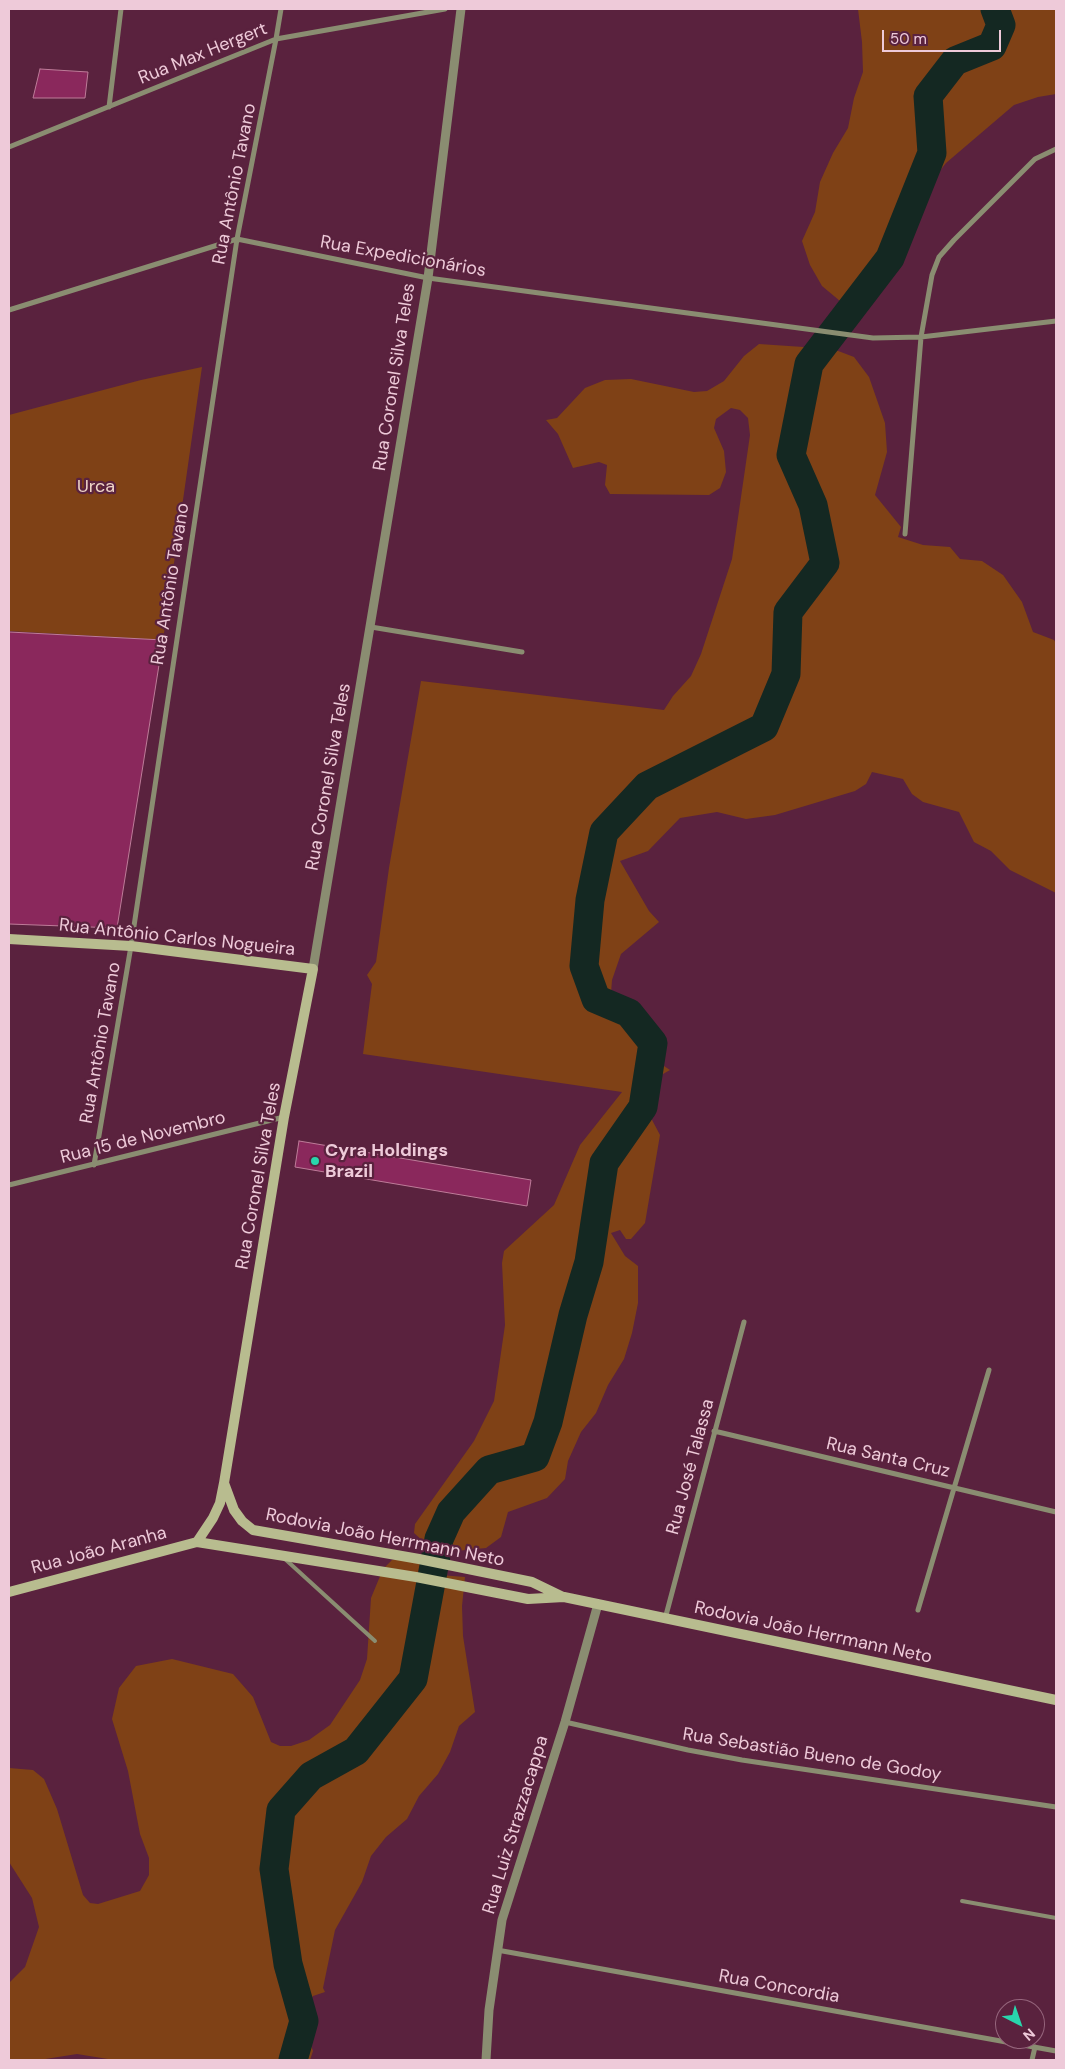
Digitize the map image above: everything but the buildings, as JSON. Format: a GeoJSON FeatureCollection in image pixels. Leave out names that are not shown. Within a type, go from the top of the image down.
{"type":"FeatureCollection","features":[{"type":"Feature","properties":{"kind":"main road","name":"Rua Antônio Carlos Nogueira"},"geometry":{"type":"LineString","coordinates":[[9,939],[131,946],[312,969]]}},
{"type":"Feature","properties":{"kind":"main road","name":"Rua Coronel Silva Teles"},"geometry":{"type":"LineString","coordinates":[[197,1542],[213,1518],[220,1503],[284,1117],[312,969]]}},
{"type":"Feature","properties":{"kind":"main road","name":"Rodovia João Herrmann Neto"},"geometry":{"type":"LineString","coordinates":[[224,1483],[234,1510],[242,1521],[253,1530],[419,1559],[532,1582],[564,1597],[1056,1700]]}},
{"type":"Feature","properties":{"kind":"main road","name":"Rodovia João Herrmann Neto"},"geometry":{"type":"LineString","coordinates":[[197,1542],[416,1578],[528,1599],[564,1597]]}},
{"type":"Feature","properties":{"kind":"main road","name":"Rua João Aranha"},"geometry":{"type":"LineString","coordinates":[[9,1592],[197,1542]]}},
{"type":"Feature","properties":{"kind":"street"},"geometry":{"type":"LineString","coordinates":[[109,107],[121,9]]}},
{"type":"Feature","properties":{"kind":"street","name":"Rua Antônio Tavano"},"geometry":{"type":"LineString","coordinates":[[94,1164],[131,946],[237,240],[281,9]]}},
{"type":"Feature","properties":{"kind":"street","name":"Rua Max Hergert"},"geometry":{"type":"LineString","coordinates":[[9,147],[276,39],[445,9]]}},
{"type":"Feature","properties":{"kind":"street","name":"Rua Coronel Silva Teles"},"geometry":{"type":"LineString","coordinates":[[312,969],[371,627],[428,278],[461,9]]}},
{"type":"Feature","properties":{"kind":"street"},"geometry":{"type":"LineString","coordinates":[[905,534],[921,337],[932,274],[939,257],[954,240],[1035,159],[1056,149]]}},
{"type":"Feature","properties":{"kind":"street","name":"Rua Expedicionários"},"geometry":{"type":"LineString","coordinates":[[9,310],[237,240],[428,278],[873,338],[921,337],[1056,321]]}},
{"type":"Feature","properties":{"kind":"street"},"geometry":{"type":"LineString","coordinates":[[371,627],[522,652]]}},
{"type":"Feature","properties":{"kind":"street","name":"Rua 15 de Novembro"},"geometry":{"type":"LineString","coordinates":[[9,1185],[284,1117]]}},
{"type":"Feature","properties":{"kind":"street","name":"Rua José Talassa"},"geometry":{"type":"LineString","coordinates":[[665,1619],[744,1322]]}},
{"type":"Feature","properties":{"kind":"street"},"geometry":{"type":"LineString","coordinates":[[918,1610],[988,1370]]}},
{"type":"Feature","properties":{"kind":"street","name":"Rua Santa Cruz"},"geometry":{"type":"LineString","coordinates":[[714,1431],[1056,1512]]}},
{"type":"Feature","properties":{"kind":"street","name":"Rua Luiz Strazzacappa"},"geometry":{"type":"LineString","coordinates":[[486,2060],[489,2010],[496,1950],[502,1920],[565,1722],[598,1604]]}},
{"type":"Feature","properties":{"kind":"street","name":"Rua Sebastião Bueno de Godoy"},"geometry":{"type":"LineString","coordinates":[[565,1722],[688,1750],[742,1760],[1056,1807]]}},
{"type":"Feature","properties":{"kind":"street","name":"Rua Concordia"},"geometry":{"type":"LineString","coordinates":[[496,1950],[995,2041]]}},
{"type":"Feature","properties":{"kind":"street","name":"Rua Concordia"},"geometry":{"type":"LineString","coordinates":[[1042,2049],[1056,2051]]}},
{"type":"Feature","properties":{"kind":"lane"},"geometry":{"type":"LineString","coordinates":[[282,1556],[375,1641]]}},
{"type":"Feature","properties":{"kind":"lane"},"geometry":{"type":"LineString","coordinates":[[962,1901],[1056,1918]]}},
{"type":"Feature","properties":{"kind":"green space"},"geometry":{"type":"Polygon","coordinates":[[[858,9],[1056,9],[1056,94],[1038,97],[1014,105],[946,163],[931,182],[919,204],[910,230],[904,260],[885,281],[864,293],[840,301],[822,286],[810,265],[802,241],[815,212],[820,182],[833,153],[848,128],[854,98],[863,72],[858,9]]]}},
{"type":"Feature","properties":{"kind":"green space"},"geometry":{"type":"Polygon","coordinates":[[[759,344],[833,349],[854,357],[869,377],[885,423],[887,452],[875,495],[901,527],[898,537],[923,545],[950,547],[960,559],[982,561],[1003,575],[1022,602],[1033,632],[1054,640],[1056,643],[1056,893],[1010,870],[991,851],[974,842],[959,812],[923,802],[912,794],[903,779],[872,772],[866,784],[855,791],[775,815],[746,819],[717,812],[680,818],[648,851],[620,861],[649,911],[659,922],[621,954],[612,980],[610,1007],[617,1019],[646,1043],[643,1052],[670,1070],[649,1082],[642,1092],[642,1101],[660,1135],[645,1223],[631,1239],[626,1239],[620,1230],[611,1233],[625,1256],[638,1266],[638,1303],[632,1333],[624,1359],[608,1385],[596,1413],[581,1432],[568,1461],[565,1479],[547,1498],[508,1512],[501,1537],[486,1548],[456,1551],[424,1542],[414,1533],[415,1524],[474,1441],[494,1401],[505,1325],[502,1263],[504,1251],[554,1205],[580,1145],[622,1092],[363,1054],[372,984],[367,975],[376,962],[389,868],[421,681],[664,710],[673,696],[691,676],[701,654],[732,559],[750,435],[748,418],[740,410],[731,408],[716,419],[714,428],[724,451],[726,472],[720,488],[709,495],[610,494],[605,485],[607,465],[599,462],[573,468],[558,434],[546,420],[557,418],[585,388],[605,380],[631,379],[694,392],[707,391],[724,381],[744,356],[759,344]]]}},
{"type":"Feature","properties":{"kind":"green space","name":"Urca"},"geometry":{"type":"Polygon","coordinates":[[[202,367],[163,640],[9,631],[9,415],[141,380],[202,367]]]}},
{"type":"Feature","properties":{"kind":"green space"},"geometry":{"type":"Polygon","coordinates":[[[392,1560],[412,1560],[440,1575],[465,1577],[462,1606],[463,1636],[475,1712],[459,1726],[450,1752],[438,1774],[419,1796],[407,1819],[386,1837],[371,1856],[362,1882],[335,1930],[323,1988],[325,1992],[313,1996],[308,2004],[307,2034],[313,2051],[310,2060],[114,2060],[77,2054],[39,2060],[9,2060],[9,1983],[25,1967],[39,1927],[32,1898],[9,1862],[9,1768],[33,1770],[44,1779],[57,1809],[83,1895],[90,1903],[98,1904],[140,1891],[149,1875],[149,1858],[140,1834],[128,1771],[112,1719],[119,1688],[136,1666],[172,1659],[233,1674],[253,1697],[271,1742],[280,1746],[291,1746],[309,1740],[330,1725],[360,1680],[367,1659],[371,1598],[383,1569],[392,1560]]]}},
{"type":"Feature","properties":{"kind":"waterway"},"geometry":{"type":"LineString","coordinates":[[293,2060],[304,2021],[288,1964],[274,1869],[281,1810],[311,1776],[356,1751],[413,1679],[439,1539],[451,1512],[489,1470],[535,1457],[548,1422],[573,1315],[589,1262],[604,1163],[643,1107],[653,1043],[629,1013],[596,999],[584,966],[590,900],[604,832],[647,786],[764,727],[786,674],[788,612],[825,563],[813,505],[791,455],[809,364],[890,258],[932,153],[928,96],[955,61],[992,46],[1001,25],[995,9]]}},
{"type":"Feature","properties":{"kind":"place","name":"Cyra Holdings Brazil"},"geometry":{"type":"Point","coordinates":[315,1161]}}]}
